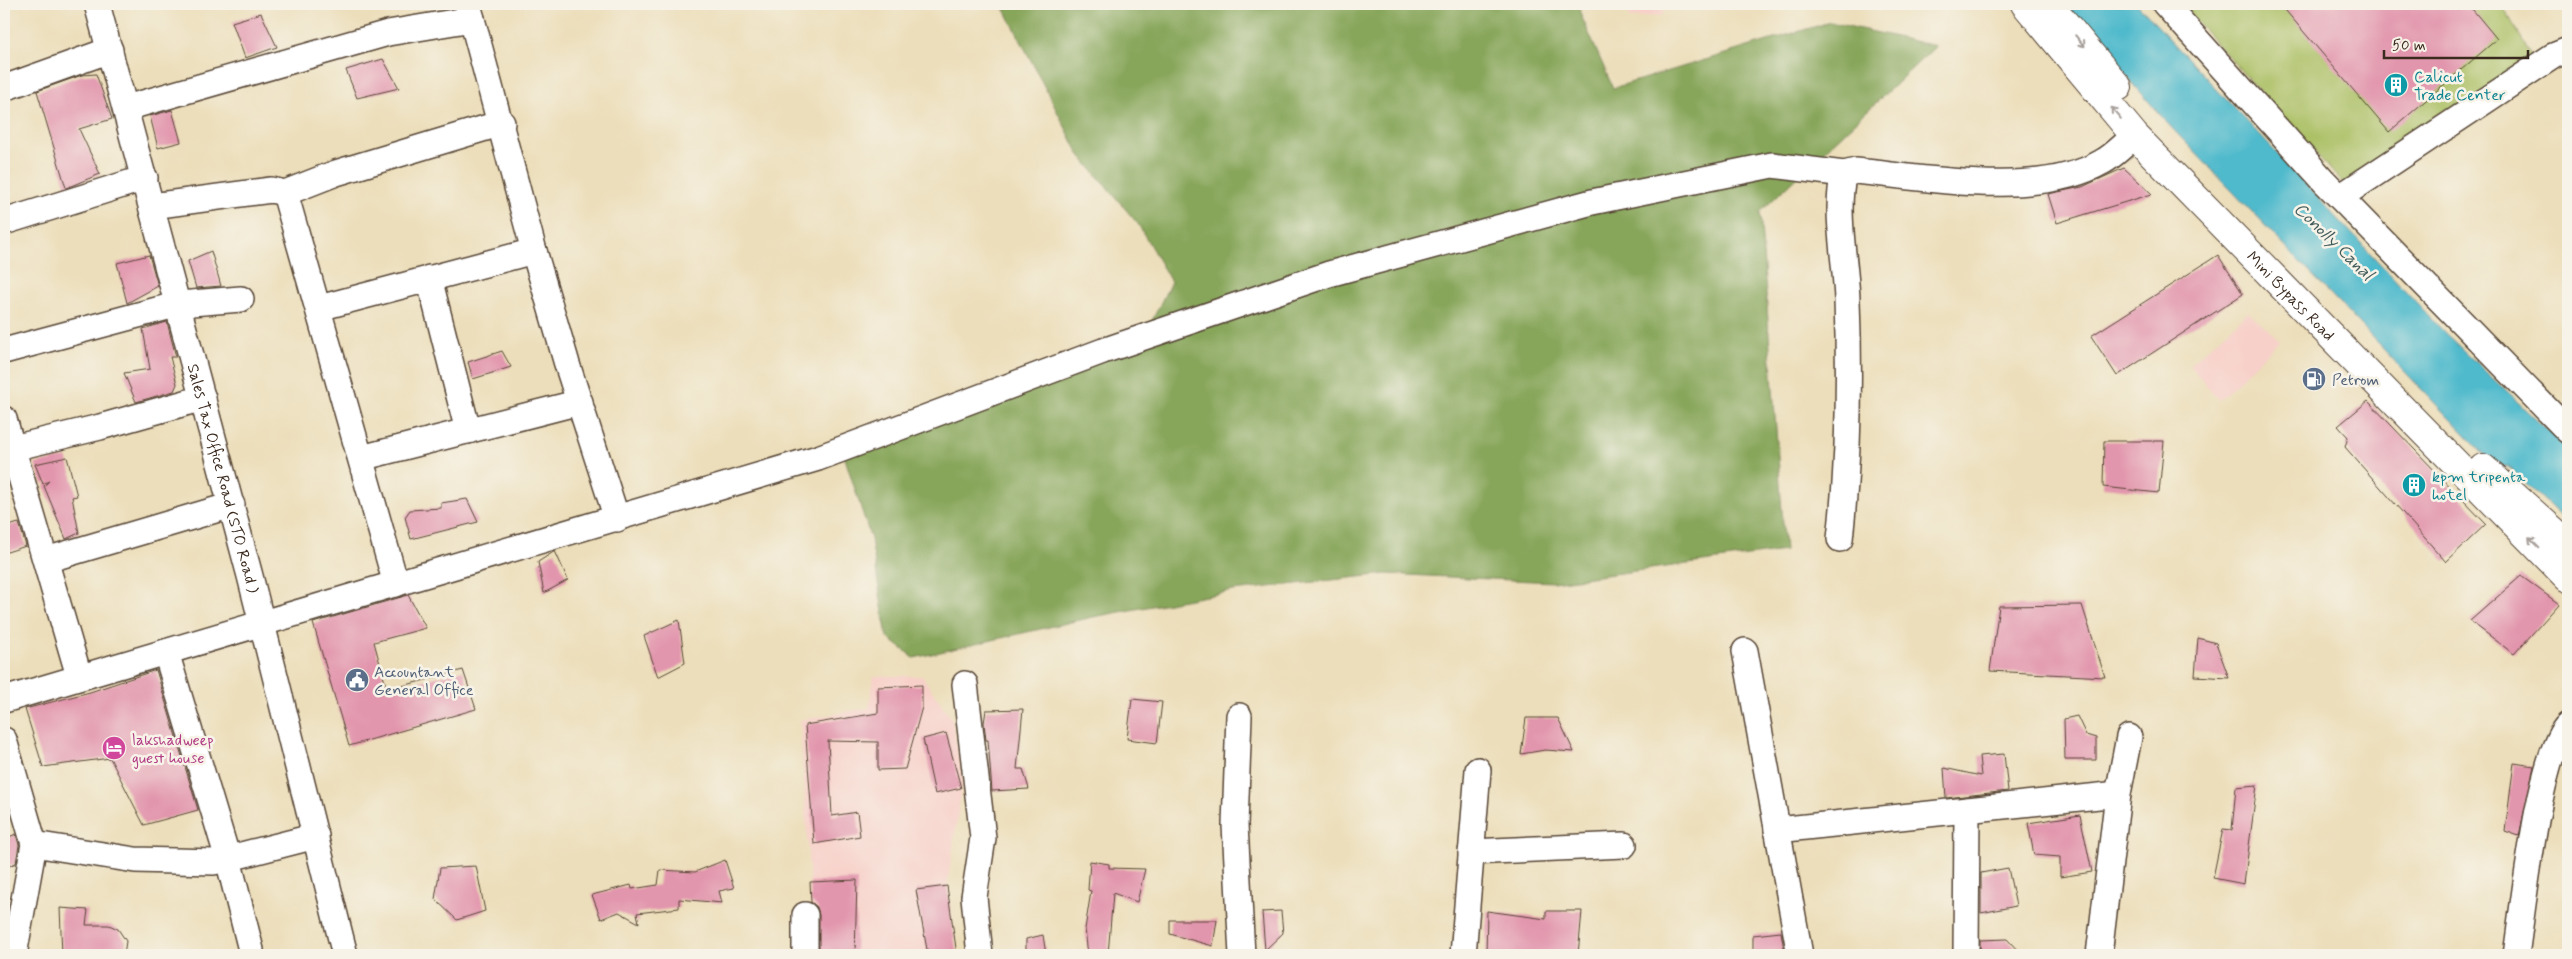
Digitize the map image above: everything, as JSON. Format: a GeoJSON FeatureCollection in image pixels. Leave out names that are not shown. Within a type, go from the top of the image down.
{"type":"FeatureCollection","features":[{"type":"Feature","properties":{"kind":"main road","name":"Mini Bypass Road"},"geometry":{"type":"LineString","coordinates":[[2025,4],[2135,136],[2568,578]]}},
{"type":"Feature","properties":{"kind":"main road","name":"Mini Bypass Road"},"geometry":{"type":"LineString","coordinates":[[2049,4],[2159,135],[2280,271],[2412,404],[2568,544]]}},
{"type":"Feature","properties":{"kind":"street","name":"Sales Tax Office Road (STO Road )"},"geometry":{"type":"LineString","coordinates":[[97,4],[232,504],[346,955]]}},
{"type":"Feature","properties":{"kind":"street"},"geometry":{"type":"LineString","coordinates":[[2165,4],[2340,197],[2568,431]]}},
{"type":"Feature","properties":{"kind":"street"},"geometry":{"type":"LineString","coordinates":[[126,108],[470,11],[502,123],[534,252],[617,519]]}},
{"type":"Feature","properties":{"kind":"street"},"geometry":{"type":"LineString","coordinates":[[4,88],[110,50]]}},
{"type":"Feature","properties":{"kind":"street"},"geometry":{"type":"LineString","coordinates":[[2340,197],[2553,56],[2568,50]]}},
{"type":"Feature","properties":{"kind":"street"},"geometry":{"type":"LineString","coordinates":[[152,206],[272,190],[285,193],[336,173],[502,123]]}},
{"type":"Feature","properties":{"kind":"street"},"geometry":{"type":"LineString","coordinates":[[4,700],[79,676],[262,624],[818,458],[1103,351],[1329,274],[1592,202],[1772,165],[1844,174],[1856,171],[2012,184],[2054,181],[2102,162],[2135,136]]}},
{"type":"Feature","properties":{"kind":"street"},"geometry":{"type":"LineString","coordinates":[[1840,539],[1850,394],[1841,199],[1844,174]]}},
{"type":"Feature","properties":{"kind":"street"},"geometry":{"type":"LineString","coordinates":[[4,222],[144,178]]}},
{"type":"Feature","properties":{"kind":"street"},"geometry":{"type":"LineString","coordinates":[[285,193],[396,584]]}},
{"type":"Feature","properties":{"kind":"street"},"geometry":{"type":"LineString","coordinates":[[319,308],[534,252]]}},
{"type":"Feature","properties":{"kind":"street"},"geometry":{"type":"LineString","coordinates":[[429,278],[468,431]]}},
{"type":"Feature","properties":{"kind":"street"},"geometry":{"type":"LineString","coordinates":[[4,351],[179,304],[241,299]]}},
{"type":"Feature","properties":{"kind":"street"},"geometry":{"type":"LineString","coordinates":[[13,448],[100,427],[203,398]]}},
{"type":"Feature","properties":{"kind":"street"},"geometry":{"type":"LineString","coordinates":[[361,458],[580,402]]}},
{"type":"Feature","properties":{"kind":"street"},"geometry":{"type":"LineString","coordinates":[[4,419],[79,676]]}},
{"type":"Feature","properties":{"kind":"street"},"geometry":{"type":"LineString","coordinates":[[46,560],[232,504]]}},
{"type":"Feature","properties":{"kind":"street"},"geometry":{"type":"LineString","coordinates":[[1745,651],[1800,955]]}},
{"type":"Feature","properties":{"kind":"street"},"geometry":{"type":"LineString","coordinates":[[166,652],[228,859],[251,950],[249,955]]}},
{"type":"Feature","properties":{"kind":"street"},"geometry":{"type":"LineString","coordinates":[[965,684],[983,838],[974,897],[980,955]]}},
{"type":"Feature","properties":{"kind":"street"},"geometry":{"type":"LineString","coordinates":[[1239,716],[1236,825],[1242,955]]}},
{"type":"Feature","properties":{"kind":"street"},"geometry":{"type":"LineString","coordinates":[[2516,955],[2543,779],[2561,731],[2568,724]]}},
{"type":"Feature","properties":{"kind":"street"},"geometry":{"type":"LineString","coordinates":[[2099,955],[2118,794],[2129,737]]}},
{"type":"Feature","properties":{"kind":"street"},"geometry":{"type":"LineString","coordinates":[[4,740],[34,844],[14,955]]}},
{"type":"Feature","properties":{"kind":"street"},"geometry":{"type":"LineString","coordinates":[[1463,955],[1478,770]]}},
{"type":"Feature","properties":{"kind":"street"},"geometry":{"type":"LineString","coordinates":[[1777,830],[2118,794]]}},
{"type":"Feature","properties":{"kind":"street"},"geometry":{"type":"LineString","coordinates":[[1966,955],[1967,810]]}},
{"type":"Feature","properties":{"kind":"street"},"geometry":{"type":"LineString","coordinates":[[34,844],[135,860],[214,862],[316,836]]}},
{"type":"Feature","properties":{"kind":"street"},"geometry":{"type":"LineString","coordinates":[[1471,852],[1624,845]]}},
{"type":"Feature","properties":{"kind":"street"},"geometry":{"type":"LineString","coordinates":[[805,915],[805,955]]}},
{"type":"Feature","properties":{"kind":"shaded area"},"geometry":{"type":"Polygon","coordinates":[[[1628,4],[1662,4],[1663,15],[1629,18],[1628,4]]]}},
{"type":"Feature","properties":{"kind":"shaded area"},"geometry":{"type":"Polygon","coordinates":[[[2248,312],[2280,340],[2219,400],[2189,365],[2248,312]]]}},
{"type":"Feature","properties":{"kind":"shaded area"},"geometry":{"type":"Polygon","coordinates":[[[874,676],[922,676],[952,719],[963,780],[947,886],[957,955],[814,955],[800,720],[869,708],[874,676]]]}},
{"type":"Feature","properties":{"kind":"green space"},"geometry":{"type":"Polygon","coordinates":[[[1002,4],[1579,4],[1580,13],[1613,88],[1830,22],[1936,46],[1760,212],[1785,551],[1553,582],[1386,574],[1233,591],[1093,617],[914,658],[887,637],[871,539],[842,449],[1144,337],[1171,282],[1138,224],[1079,154],[1002,4]]]}},
{"type":"Feature","properties":{"kind":"green space"},"geometry":{"type":"Polygon","coordinates":[[[2181,4],[2502,4],[2533,60],[2346,187],[2181,4]]]}},
{"type":"Feature","properties":{"kind":"water","name":"Conolly Canal"},"geometry":{"type":"Polygon","coordinates":[[[2065,4],[2137,4],[2445,333],[2568,450],[2568,523],[2509,467],[2494,465],[2168,124],[2065,4]]]}},
{"type":"Feature","properties":{"kind":"building","name":"Calicut Trade Center"},"geometry":{"type":"Polygon","coordinates":[[[2280,4],[2468,4],[2497,39],[2389,132],[2280,4]]]}},
{"type":"Feature","properties":{"kind":"building"},"geometry":{"type":"Polygon","coordinates":[[[261,13],[277,47],[245,58],[232,22],[261,13]]]}},
{"type":"Feature","properties":{"kind":"building"},"geometry":{"type":"Polygon","coordinates":[[[383,59],[399,88],[357,98],[346,70],[383,59]]]}},
{"type":"Feature","properties":{"kind":"building"},"geometry":{"type":"Polygon","coordinates":[[[96,74],[112,119],[79,129],[100,174],[66,188],[37,91],[82,75],[96,74]]]}},
{"type":"Feature","properties":{"kind":"building"},"geometry":{"type":"Polygon","coordinates":[[[172,110],[181,142],[158,148],[150,116],[172,110]]]}},
{"type":"Feature","properties":{"kind":"building"},"geometry":{"type":"Polygon","coordinates":[[[2124,168],[2152,194],[2057,223],[2048,194],[2082,187],[2124,168]]]}},
{"type":"Feature","properties":{"kind":"building"},"geometry":{"type":"Polygon","coordinates":[[[211,251],[221,286],[196,288],[188,261],[211,251]]]}},
{"type":"Feature","properties":{"kind":"building"},"geometry":{"type":"Polygon","coordinates":[[[149,255],[158,286],[127,303],[117,263],[149,255]]]}},
{"type":"Feature","properties":{"kind":"building"},"geometry":{"type":"Polygon","coordinates":[[[2218,255],[2243,294],[2117,376],[2091,336],[2218,255]]]}},
{"type":"Feature","properties":{"kind":"building"},"geometry":{"type":"Polygon","coordinates":[[[167,322],[176,357],[170,357],[177,384],[174,391],[136,402],[124,373],[150,369],[143,329],[167,322]]]}},
{"type":"Feature","properties":{"kind":"building"},"geometry":{"type":"Polygon","coordinates":[[[502,351],[511,367],[473,379],[468,362],[502,351]]]}},
{"type":"Feature","properties":{"kind":"building","name":"kpm tripenta hotel"},"geometry":{"type":"Polygon","coordinates":[[[2368,401],[2486,524],[2446,562],[2345,447],[2348,437],[2338,426],[2368,401]]]}},
{"type":"Feature","properties":{"kind":"building"},"geometry":{"type":"Polygon","coordinates":[[[2104,441],[2164,441],[2159,493],[2103,487],[2104,441]]]}},
{"type":"Feature","properties":{"kind":"building"},"geometry":{"type":"Polygon","coordinates":[[[67,457],[77,496],[72,497],[79,533],[66,539],[44,486],[49,481],[43,484],[35,464],[67,457]]]}},
{"type":"Feature","properties":{"kind":"building"},"geometry":{"type":"Polygon","coordinates":[[[467,499],[478,522],[411,539],[405,517],[410,510],[441,508],[441,503],[467,499]]]}},
{"type":"Feature","properties":{"kind":"building"},"geometry":{"type":"Polygon","coordinates":[[[19,523],[26,546],[4,553],[4,527],[19,523]]]}},
{"type":"Feature","properties":{"kind":"building"},"geometry":{"type":"Polygon","coordinates":[[[555,551],[568,580],[544,593],[538,562],[555,551]]]}},
{"type":"Feature","properties":{"kind":"building"},"geometry":{"type":"Polygon","coordinates":[[[2521,576],[2559,604],[2514,654],[2470,621],[2521,576]]]}},
{"type":"Feature","properties":{"kind":"building","name":"Accountant General Office"},"geometry":{"type":"Polygon","coordinates":[[[408,595],[426,628],[374,642],[387,690],[463,670],[476,709],[349,746],[313,623],[408,595]]]}},
{"type":"Feature","properties":{"kind":"building"},"geometry":{"type":"Polygon","coordinates":[[[2082,605],[2105,677],[1990,671],[1999,606],[2082,605]]]}},
{"type":"Feature","properties":{"kind":"building"},"geometry":{"type":"Polygon","coordinates":[[[679,620],[685,663],[658,677],[644,636],[679,620]]]}},
{"type":"Feature","properties":{"kind":"building"},"geometry":{"type":"Polygon","coordinates":[[[2198,638],[2216,643],[2229,678],[2195,676],[2198,638]]]}},
{"type":"Feature","properties":{"kind":"building","name":"lakshadweep guest house"},"geometry":{"type":"Polygon","coordinates":[[[156,670],[198,810],[144,825],[110,758],[43,767],[25,709],[90,692],[156,670]]]}},
{"type":"Feature","properties":{"kind":"building"},"geometry":{"type":"Polygon","coordinates":[[[922,685],[922,707],[905,769],[878,770],[878,742],[828,741],[832,816],[857,812],[860,836],[814,844],[805,725],[878,713],[878,687],[922,685]]]}},
{"type":"Feature","properties":{"kind":"building"},"geometry":{"type":"Polygon","coordinates":[[[1132,699],[1162,702],[1157,743],[1127,739],[1132,699]]]}},
{"type":"Feature","properties":{"kind":"building"},"geometry":{"type":"Polygon","coordinates":[[[1023,709],[1017,769],[1023,769],[1029,789],[992,791],[988,740],[986,740],[984,723],[986,710],[1023,709]]]}},
{"type":"Feature","properties":{"kind":"building"},"geometry":{"type":"Polygon","coordinates":[[[2077,716],[2086,735],[2096,738],[2096,760],[2065,760],[2064,719],[2077,716]]]}},
{"type":"Feature","properties":{"kind":"building"},"geometry":{"type":"Polygon","coordinates":[[[1526,718],[1558,718],[1574,752],[1545,750],[1521,754],[1526,718]]]}},
{"type":"Feature","properties":{"kind":"building"},"geometry":{"type":"Polygon","coordinates":[[[946,733],[961,788],[935,794],[923,739],[946,733]]]}},
{"type":"Feature","properties":{"kind":"building"},"geometry":{"type":"Polygon","coordinates":[[[2004,754],[2008,791],[1946,798],[1944,768],[1981,776],[1979,756],[2004,754]]]}},
{"type":"Feature","properties":{"kind":"building"},"geometry":{"type":"Polygon","coordinates":[[[2514,763],[2534,766],[2519,836],[2505,831],[2514,763]]]}},
{"type":"Feature","properties":{"kind":"building"},"geometry":{"type":"Polygon","coordinates":[[[2257,785],[2244,884],[2213,878],[2223,829],[2232,830],[2236,787],[2257,785]]]}},
{"type":"Feature","properties":{"kind":"building"},"geometry":{"type":"Polygon","coordinates":[[[2080,815],[2092,872],[2060,877],[2060,857],[2034,855],[2028,823],[2080,815]]]}},
{"type":"Feature","properties":{"kind":"building"},"geometry":{"type":"Polygon","coordinates":[[[16,834],[19,845],[16,863],[9,866],[4,853],[4,839],[16,834]]]}},
{"type":"Feature","properties":{"kind":"building"},"geometry":{"type":"Polygon","coordinates":[[[725,860],[734,888],[719,891],[722,903],[679,899],[679,908],[637,913],[639,923],[619,912],[601,919],[592,895],[631,885],[632,889],[658,885],[660,870],[695,872],[725,860]]]}},
{"type":"Feature","properties":{"kind":"building"},"geometry":{"type":"Polygon","coordinates":[[[1090,861],[1109,864],[1109,868],[1145,869],[1137,902],[1113,893],[1108,955],[1088,955],[1085,929],[1091,891],[1088,890],[1090,861]]]}},
{"type":"Feature","properties":{"kind":"building"},"geometry":{"type":"Polygon","coordinates":[[[476,866],[485,911],[457,920],[435,899],[440,868],[476,866]]]}},
{"type":"Feature","properties":{"kind":"building"},"geometry":{"type":"Polygon","coordinates":[[[2008,868],[2016,906],[1981,913],[1981,873],[2008,868]]]}},
{"type":"Feature","properties":{"kind":"building"},"geometry":{"type":"Polygon","coordinates":[[[857,880],[855,955],[819,955],[819,915],[817,907],[811,902],[810,882],[857,880]]]}},
{"type":"Feature","properties":{"kind":"building"},"geometry":{"type":"Polygon","coordinates":[[[947,886],[957,955],[928,955],[916,890],[947,886]]]}},
{"type":"Feature","properties":{"kind":"building"},"geometry":{"type":"Polygon","coordinates":[[[60,908],[88,910],[86,925],[109,925],[118,929],[126,941],[124,955],[62,955],[60,908]]]}},
{"type":"Feature","properties":{"kind":"building"},"geometry":{"type":"Polygon","coordinates":[[[1281,911],[1283,933],[1265,950],[1262,912],[1281,911]]]}},
{"type":"Feature","properties":{"kind":"building"},"geometry":{"type":"Polygon","coordinates":[[[1487,911],[1546,919],[1546,911],[1582,911],[1578,955],[1486,955],[1487,911]]]}},
{"type":"Feature","properties":{"kind":"building"},"geometry":{"type":"Polygon","coordinates":[[[1170,920],[1217,920],[1213,946],[1170,934],[1170,920]]]}},
{"type":"Feature","properties":{"kind":"building"},"geometry":{"type":"Polygon","coordinates":[[[1781,932],[1785,955],[1753,955],[1753,935],[1781,932]]]}},
{"type":"Feature","properties":{"kind":"building"},"geometry":{"type":"Polygon","coordinates":[[[1043,935],[1046,955],[1026,955],[1026,939],[1043,935]]]}},
{"type":"Feature","properties":{"kind":"building"},"geometry":{"type":"Polygon","coordinates":[[[2007,939],[2022,955],[1980,955],[1980,940],[2007,939]]]}},
{"type":"Feature","properties":{"kind":"place","name":"Calicut Trade Center"},"geometry":{"type":"Point","coordinates":[2396,85]}},
{"type":"Feature","properties":{"kind":"place","name":"Petrom"},"geometry":{"type":"Point","coordinates":[2314,379]}},
{"type":"Feature","properties":{"kind":"place","name":"kpm tripenta hotel"},"geometry":{"type":"Point","coordinates":[2414,485]}},
{"type":"Feature","properties":{"kind":"place","name":"Accountant General Office"},"geometry":{"type":"Point","coordinates":[357,680]}},
{"type":"Feature","properties":{"kind":"place","name":"lakshadweep guest house"},"geometry":{"type":"Point","coordinates":[114,748]}}]}
